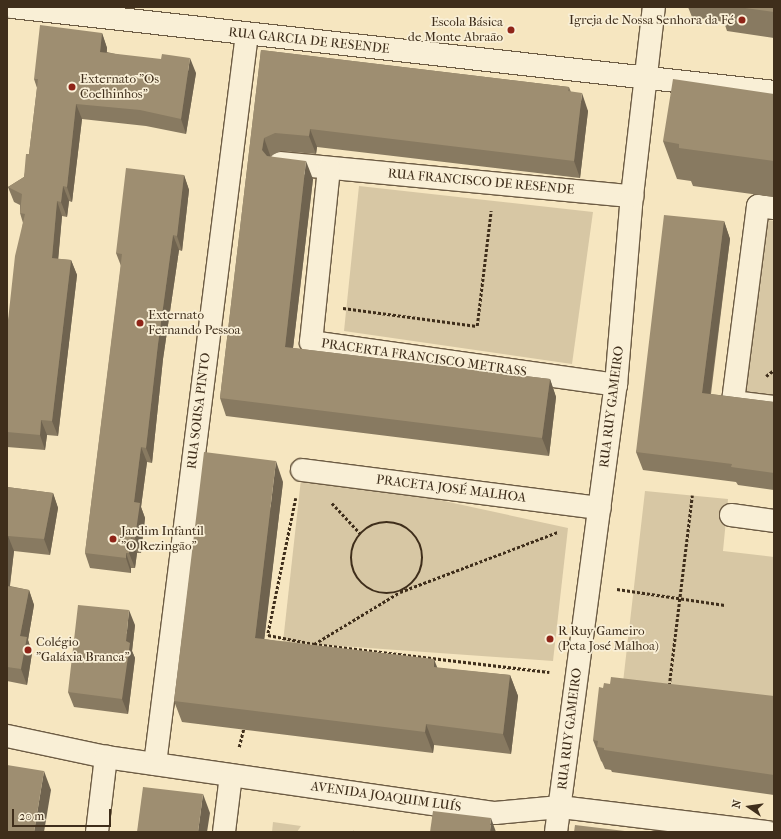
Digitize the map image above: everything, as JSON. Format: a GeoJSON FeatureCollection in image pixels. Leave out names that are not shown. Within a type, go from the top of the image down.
{"type":"FeatureCollection","features":[{"type":"Feature","properties":{"kind":"street","name":"RUA GARCIA DE RESENDE"},"geometry":{"type":"LineString","coordinates":[[12,7],[774,92]]}},
{"type":"Feature","properties":{"kind":"street","name":"RUA RUY GAMEIRO"},"geometry":{"type":"LineString","coordinates":[[556,832],[616,384],[632,196],[654,7]]}},
{"type":"Feature","properties":{"kind":"street","name":"RUA SOUSA PINTO"},"geometry":{"type":"LineString","coordinates":[[155,764],[247,34]]}},
{"type":"Feature","properties":{"kind":"street"},"geometry":{"type":"LineString","coordinates":[[280,163],[329,168]]}},
{"type":"Feature","properties":{"kind":"street","name":"RUA FRANCISCO DE RESENDE"},"geometry":{"type":"LineString","coordinates":[[329,168],[632,196]]}},
{"type":"Feature","properties":{"kind":"street","name":"PRACERTA FRANCISCO METRASS"},"geometry":{"type":"LineString","coordinates":[[329,168],[311,342],[616,384]]}},
{"type":"Feature","properties":{"kind":"street"},"geometry":{"type":"LineString","coordinates":[[774,208],[758,206],[733,402],[774,407]]}},
{"type":"Feature","properties":{"kind":"street","name":"PRACETA JOSÉ MALHOA"},"geometry":{"type":"LineString","coordinates":[[302,470],[600,508]]}},
{"type":"Feature","properties":{"kind":"street"},"geometry":{"type":"LineString","coordinates":[[731,515],[774,521]]}},
{"type":"Feature","properties":{"kind":"street","name":"AVENIDA JOAQUIM LUÍS"},"geometry":{"type":"LineString","coordinates":[[7,736],[106,757],[495,813],[560,807],[681,827],[768,832]]}},
{"type":"Feature","properties":{"kind":"street"},"geometry":{"type":"LineString","coordinates":[[96,832],[106,757]]}},
{"type":"Feature","properties":{"kind":"street"},"geometry":{"type":"LineString","coordinates":[[224,832],[231,775]]}},
{"type":"Feature","properties":{"kind":"path"},"geometry":{"type":"LineString","coordinates":[[315,304],[478,326],[491,209]]}},
{"type":"Feature","properties":{"kind":"path"},"geometry":{"type":"LineString","coordinates":[[266,643],[302,470]]}},
{"type":"Feature","properties":{"kind":"path"},"geometry":{"type":"LineString","coordinates":[[668,689],[692,495]]}},
{"type":"Feature","properties":{"kind":"path"},"geometry":{"type":"LineString","coordinates":[[314,644],[400,592],[411,586],[423,566],[424,554],[420,542],[414,532],[404,525],[392,521],[369,526],[360,533],[354,544],[352,568],[365,587],[388,594],[400,592],[561,531]]}},
{"type":"Feature","properties":{"kind":"path"},"geometry":{"type":"LineString","coordinates":[[589,585],[724,606]]}},
{"type":"Feature","properties":{"kind":"path"},"geometry":{"type":"LineString","coordinates":[[268,635],[314,644],[577,675]]}},
{"type":"Feature","properties":{"kind":"path"},"geometry":{"type":"LineString","coordinates":[[231,775],[245,724]]}},
{"type":"Feature","properties":{"kind":"shaded area"},"geometry":{"type":"Polygon","coordinates":[[[359,186],[593,212],[572,364],[344,331],[359,186]]]}},
{"type":"Feature","properties":{"kind":"shaded area"},"geometry":{"type":"Polygon","coordinates":[[[767,220],[774,221],[774,398],[746,395],[767,220]]]}},
{"type":"Feature","properties":{"kind":"shaded area"},"geometry":{"type":"Polygon","coordinates":[[[302,470],[568,528],[553,661],[283,642],[302,470]]]}},
{"type":"Feature","properties":{"kind":"shaded area"},"geometry":{"type":"Polygon","coordinates":[[[645,491],[728,499],[723,551],[774,557],[774,709],[622,691],[645,491]]]}},
{"type":"Feature","properties":{"kind":"shaded area"},"geometry":{"type":"Polygon","coordinates":[[[273,822],[301,826],[297,832],[272,832],[273,822]]]}},
{"type":"Feature","properties":{"kind":"building"},"geometry":{"type":"Polygon","coordinates":[[[738,7],[774,7],[774,12],[738,7]]]}},
{"type":"Feature","properties":{"kind":"building"},"geometry":{"type":"Polygon","coordinates":[[[40,25],[102,33],[100,52],[161,59],[162,54],[190,58],[181,119],[140,110],[76,104],[67,187],[63,186],[61,202],[57,201],[52,258],[71,260],[52,421],[41,420],[40,435],[7,432],[7,330],[15,256],[25,214],[20,213],[22,194],[8,187],[24,177],[26,154],[29,154],[38,79],[34,79],[40,25]]]}},
{"type":"Feature","properties":{"kind":"building"},"geometry":{"type":"Polygon","coordinates":[[[261,50],[569,87],[568,91],[582,93],[574,161],[310,129],[309,136],[275,133],[264,138],[262,150],[267,156],[306,161],[285,347],[550,379],[542,438],[220,398],[261,50]]]}},
{"type":"Feature","properties":{"kind":"building"},"geometry":{"type":"Polygon","coordinates":[[[673,79],[774,94],[774,161],[679,148],[679,144],[663,141],[673,79]]]}},
{"type":"Feature","properties":{"kind":"building"},"geometry":{"type":"Polygon","coordinates":[[[126,168],[184,175],[177,236],[173,235],[146,448],[141,447],[134,502],[140,503],[135,538],[131,537],[129,553],[126,553],[126,558],[85,553],[122,254],[116,253],[126,168]]]}},
{"type":"Feature","properties":{"kind":"building"},"geometry":{"type":"Polygon","coordinates":[[[664,215],[724,221],[702,393],[774,402],[774,473],[731,467],[732,464],[636,452],[664,215]]]}},
{"type":"Feature","properties":{"kind":"building"},"geometry":{"type":"Polygon","coordinates":[[[204,452],[276,461],[255,638],[434,659],[434,667],[510,675],[503,734],[426,724],[425,732],[174,701],[204,452]]]}},
{"type":"Feature","properties":{"kind":"building"},"geometry":{"type":"Polygon","coordinates":[[[7,487],[53,493],[44,539],[8,536],[7,549],[7,487]]]}},
{"type":"Feature","properties":{"kind":"building"},"geometry":{"type":"Polygon","coordinates":[[[7,586],[29,590],[20,636],[27,637],[21,669],[7,667],[7,586]]]}},
{"type":"Feature","properties":{"kind":"building"},"geometry":{"type":"Polygon","coordinates":[[[78,605],[129,610],[126,641],[130,643],[122,699],[68,692],[78,605]]]}},
{"type":"Feature","properties":{"kind":"building"},"geometry":{"type":"Polygon","coordinates":[[[611,677],[774,696],[774,775],[604,750],[604,748],[597,747],[598,741],[593,740],[599,687],[603,688],[604,683],[610,684],[611,677]]]}},
{"type":"Feature","properties":{"kind":"building"},"geometry":{"type":"Polygon","coordinates":[[[7,765],[44,771],[34,832],[7,832],[7,765]]]}},
{"type":"Feature","properties":{"kind":"building"},"geometry":{"type":"Polygon","coordinates":[[[143,787],[203,794],[198,832],[137,832],[143,787]]]}},
{"type":"Feature","properties":{"kind":"building"},"geometry":{"type":"Polygon","coordinates":[[[433,811],[491,818],[490,832],[430,832],[433,811]]]}},
{"type":"Feature","properties":{"kind":"building"},"geometry":{"type":"Polygon","coordinates":[[[575,825],[633,832],[574,832],[575,825]]]}},
{"type":"Feature","properties":{"kind":"place","name":"Igreja de Nossa Senhora da Fé"},"geometry":{"type":"Point","coordinates":[742,20]}},
{"type":"Feature","properties":{"kind":"place","name":"Escola Básica de Monte Abraão"},"geometry":{"type":"Point","coordinates":[511,30]}},
{"type":"Feature","properties":{"kind":"place","name":"Externato \"Os Coelhinhos\""},"geometry":{"type":"Point","coordinates":[72,87]}},
{"type":"Feature","properties":{"kind":"place","name":"Externato Fernando Pessoa"},"geometry":{"type":"Point","coordinates":[140,323]}},
{"type":"Feature","properties":{"kind":"place","name":"Jardim Infantil \"O Rezingão\""},"geometry":{"type":"Point","coordinates":[113,539]}},
{"type":"Feature","properties":{"kind":"place","name":"R Ruy Gameiro (Pcta José Malhoa)"},"geometry":{"type":"Point","coordinates":[550,639]}},
{"type":"Feature","properties":{"kind":"place","name":"Colégio \"Galáxia Branca\""},"geometry":{"type":"Point","coordinates":[28,650]}}]}
